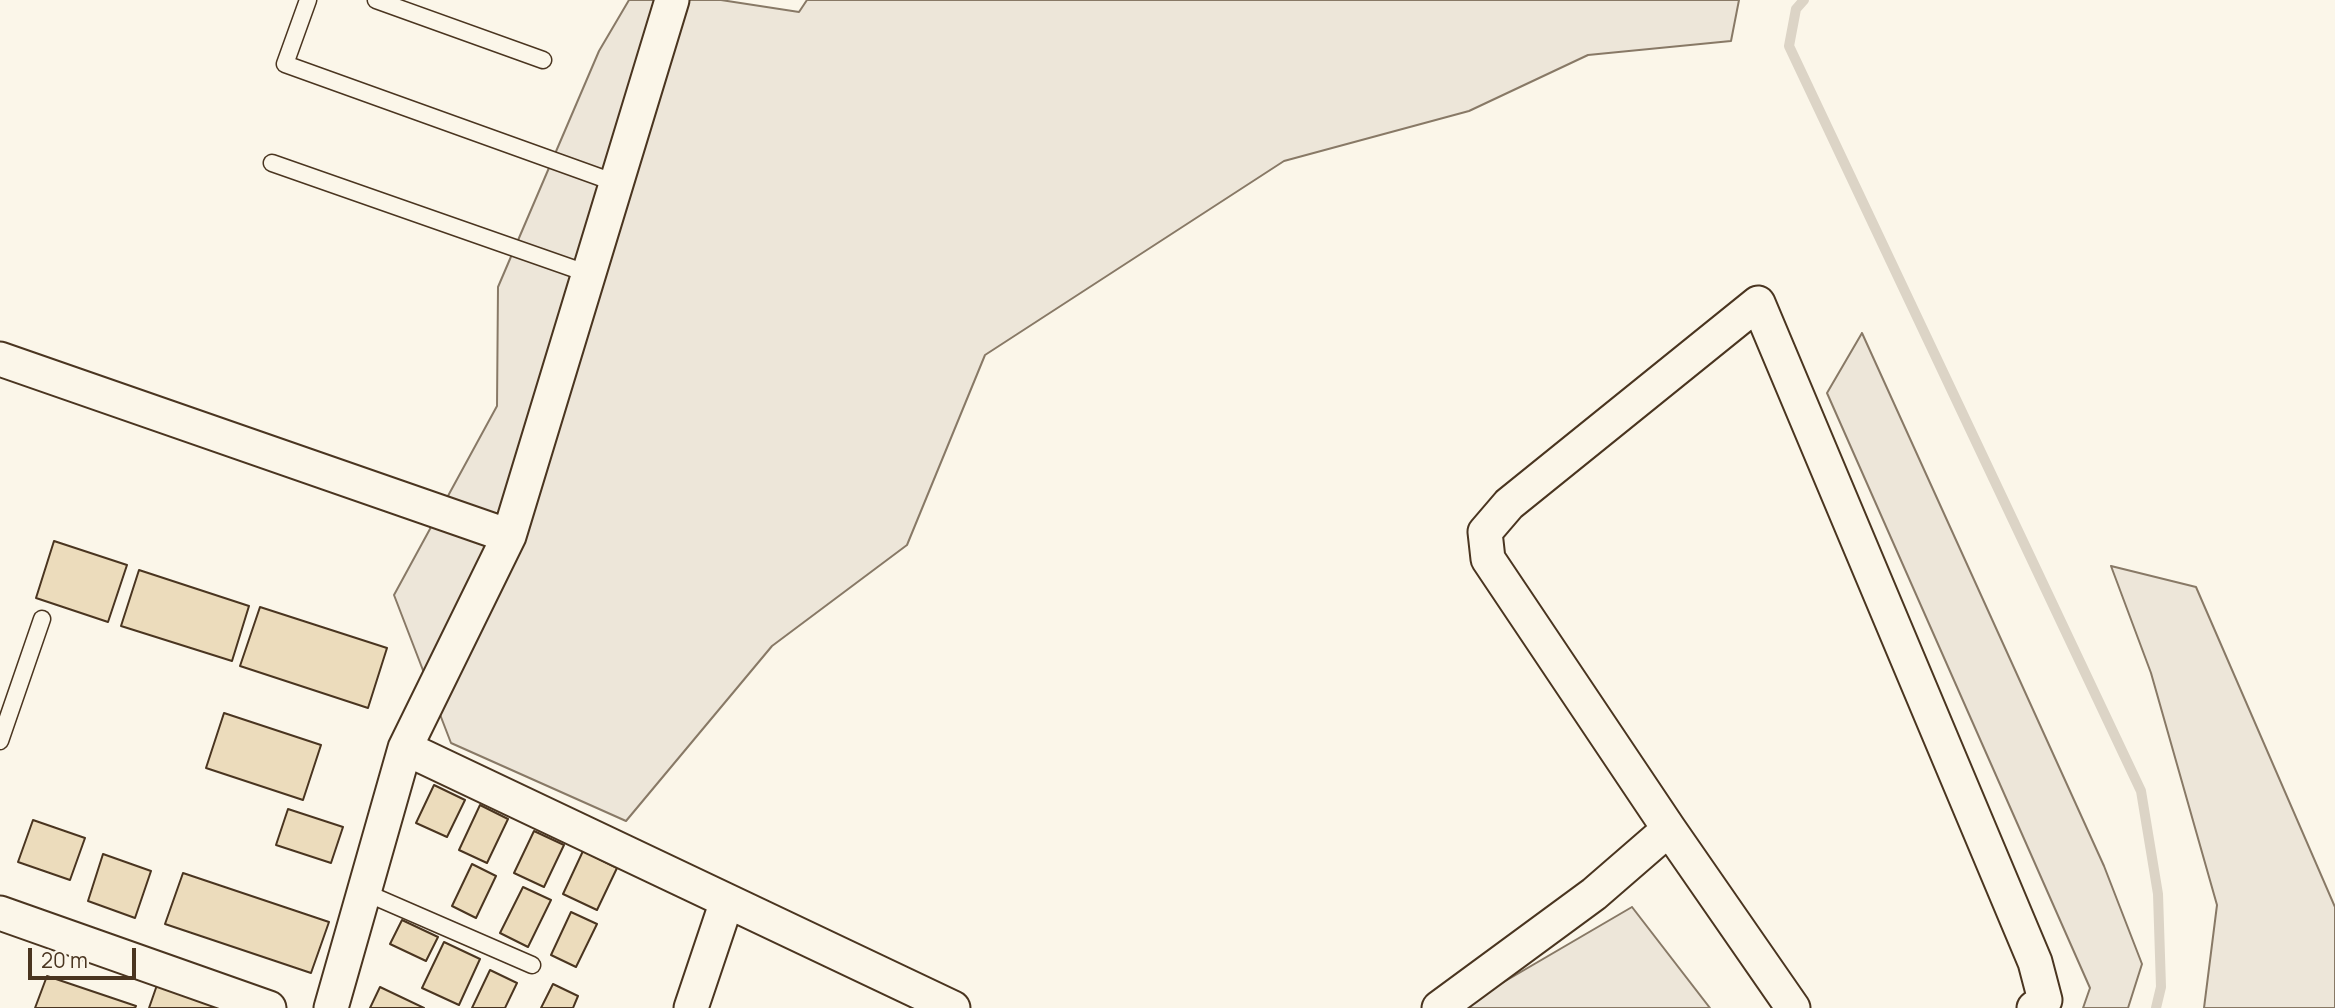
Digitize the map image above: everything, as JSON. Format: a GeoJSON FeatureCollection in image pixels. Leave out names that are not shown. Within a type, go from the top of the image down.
{"type":"FeatureCollection","features":[{"type":"Feature","properties":{"kind":"street"},"geometry":{"type":"LineString","coordinates":[[331,1008],[405,748],[509,537],[672,0]]}},
{"type":"Feature","properties":{"kind":"street"},"geometry":{"type":"LineString","coordinates":[[1793,1008],[1488,559],[1485,532],[1509,504],[1758,303],[2035,962],[2045,1000],[2034,1008]]}},
{"type":"Feature","properties":{"kind":"street"},"geometry":{"type":"LineString","coordinates":[[0,359],[509,537]]}},
{"type":"Feature","properties":{"kind":"street"},"geometry":{"type":"LineString","coordinates":[[405,748],[953,1008]]}},
{"type":"Feature","properties":{"kind":"street"},"geometry":{"type":"LineString","coordinates":[[1439,1008],[1594,894],[1669,829]]}},
{"type":"Feature","properties":{"kind":"street"},"geometry":{"type":"LineString","coordinates":[[691,1008],[727,901]]}},
{"type":"Feature","properties":{"kind":"street"},"geometry":{"type":"LineString","coordinates":[[0,913],[269,1008]]}},
{"type":"Feature","properties":{"kind":"lane"},"geometry":{"type":"LineString","coordinates":[[308,0],[285,64],[616,183]]}},
{"type":"Feature","properties":{"kind":"lane"},"geometry":{"type":"LineString","coordinates":[[376,0],[543,60]]}},
{"type":"Feature","properties":{"kind":"lane"},"geometry":{"type":"LineString","coordinates":[[272,163],[589,274]]}},
{"type":"Feature","properties":{"kind":"lane"},"geometry":{"type":"LineString","coordinates":[[0,741],[42,619]]}},
{"type":"Feature","properties":{"kind":"lane"},"geometry":{"type":"LineString","coordinates":[[364,892],[532,965]]}},
{"type":"Feature","properties":{"kind":"shaded area"},"geometry":{"type":"Polygon","coordinates":[[[629,0],[721,0],[799,12],[807,0],[1739,0],[1731,41],[1588,55],[1469,111],[1284,161],[985,355],[907,545],[772,646],[626,821],[451,743],[394,595],[497,406],[498,287],[599,51],[629,0]]]}},
{"type":"Feature","properties":{"kind":"shaded area"},"geometry":{"type":"Polygon","coordinates":[[[1862,333],[2104,866],[2142,964],[2128,1008],[2083,1008],[2090,988],[1827,393],[1862,333]]]}},
{"type":"Feature","properties":{"kind":"shaded area"},"geometry":{"type":"Polygon","coordinates":[[[2111,566],[2196,587],[2335,907],[2335,1008],[2204,1008],[2217,905],[2151,673],[2111,566]]]}},
{"type":"Feature","properties":{"kind":"shaded area"},"geometry":{"type":"Polygon","coordinates":[[[1632,907],[1710,1008],[1459,1008],[1632,907]]]}},
{"type":"Feature","properties":{"kind":"building"},"geometry":{"type":"Polygon","coordinates":[[[54,541],[127,565],[108,622],[36,598],[54,541]]]}},
{"type":"Feature","properties":{"kind":"building"},"geometry":{"type":"Polygon","coordinates":[[[139,570],[249,606],[232,661],[121,626],[139,570]]]}},
{"type":"Feature","properties":{"kind":"building"},"geometry":{"type":"Polygon","coordinates":[[[260,607],[387,648],[368,708],[240,666],[260,607]]]}},
{"type":"Feature","properties":{"kind":"building"},"geometry":{"type":"Polygon","coordinates":[[[224,713],[321,745],[303,800],[206,768],[224,713]]]}},
{"type":"Feature","properties":{"kind":"building"},"geometry":{"type":"Polygon","coordinates":[[[434,785],[465,800],[447,837],[416,823],[434,785]]]}},
{"type":"Feature","properties":{"kind":"building"},"geometry":{"type":"Polygon","coordinates":[[[480,805],[508,819],[487,863],[459,850],[480,805]]]}},
{"type":"Feature","properties":{"kind":"building"},"geometry":{"type":"Polygon","coordinates":[[[288,809],[343,827],[331,863],[276,845],[288,809]]]}},
{"type":"Feature","properties":{"kind":"building"},"geometry":{"type":"Polygon","coordinates":[[[33,820],[85,838],[70,880],[18,862],[33,820]]]}},
{"type":"Feature","properties":{"kind":"building"},"geometry":{"type":"Polygon","coordinates":[[[534,831],[564,845],[544,887],[514,873],[534,831]]]}},
{"type":"Feature","properties":{"kind":"building"},"geometry":{"type":"Polygon","coordinates":[[[583,851],[617,868],[597,910],[563,894],[583,851]]]}},
{"type":"Feature","properties":{"kind":"building"},"geometry":{"type":"Polygon","coordinates":[[[103,854],[151,871],[135,918],[88,901],[103,854]]]}},
{"type":"Feature","properties":{"kind":"building"},"geometry":{"type":"Polygon","coordinates":[[[472,864],[496,876],[476,918],[452,906],[472,864]]]}},
{"type":"Feature","properties":{"kind":"building"},"geometry":{"type":"Polygon","coordinates":[[[183,873],[329,922],[311,973],[165,924],[183,873]]]}},
{"type":"Feature","properties":{"kind":"building"},"geometry":{"type":"Polygon","coordinates":[[[523,887],[551,900],[528,947],[500,933],[523,887]]]}},
{"type":"Feature","properties":{"kind":"building"},"geometry":{"type":"Polygon","coordinates":[[[571,912],[597,924],[576,967],[551,955],[571,912]]]}},
{"type":"Feature","properties":{"kind":"building"},"geometry":{"type":"Polygon","coordinates":[[[402,920],[438,937],[426,961],[390,944],[402,920]]]}},
{"type":"Feature","properties":{"kind":"building"},"geometry":{"type":"Polygon","coordinates":[[[444,942],[480,959],[459,1005],[422,988],[444,942]]]}},
{"type":"Feature","properties":{"kind":"building"},"geometry":{"type":"Polygon","coordinates":[[[490,970],[517,983],[505,1008],[472,1008],[490,970]]]}},
{"type":"Feature","properties":{"kind":"building"},"geometry":{"type":"Polygon","coordinates":[[[47,976],[136,1006],[35,1008],[47,976]]]}},
{"type":"Feature","properties":{"kind":"building"},"geometry":{"type":"Polygon","coordinates":[[[553,984],[578,996],[573,1008],[541,1008],[553,984]]]}},
{"type":"Feature","properties":{"kind":"building"},"geometry":{"type":"Polygon","coordinates":[[[157,985],[223,1008],[149,1008],[157,985]]]}},
{"type":"Feature","properties":{"kind":"building"},"geometry":{"type":"Polygon","coordinates":[[[380,987],[424,1008],[370,1008],[380,987]]]}},
{"type":"Feature","properties":{"kind":"waterway"},"geometry":{"type":"LineString","coordinates":[[1804,0],[1796,9],[1789,46],[2141,791],[2158,894],[2161,987],[2156,1008]]}}]}
